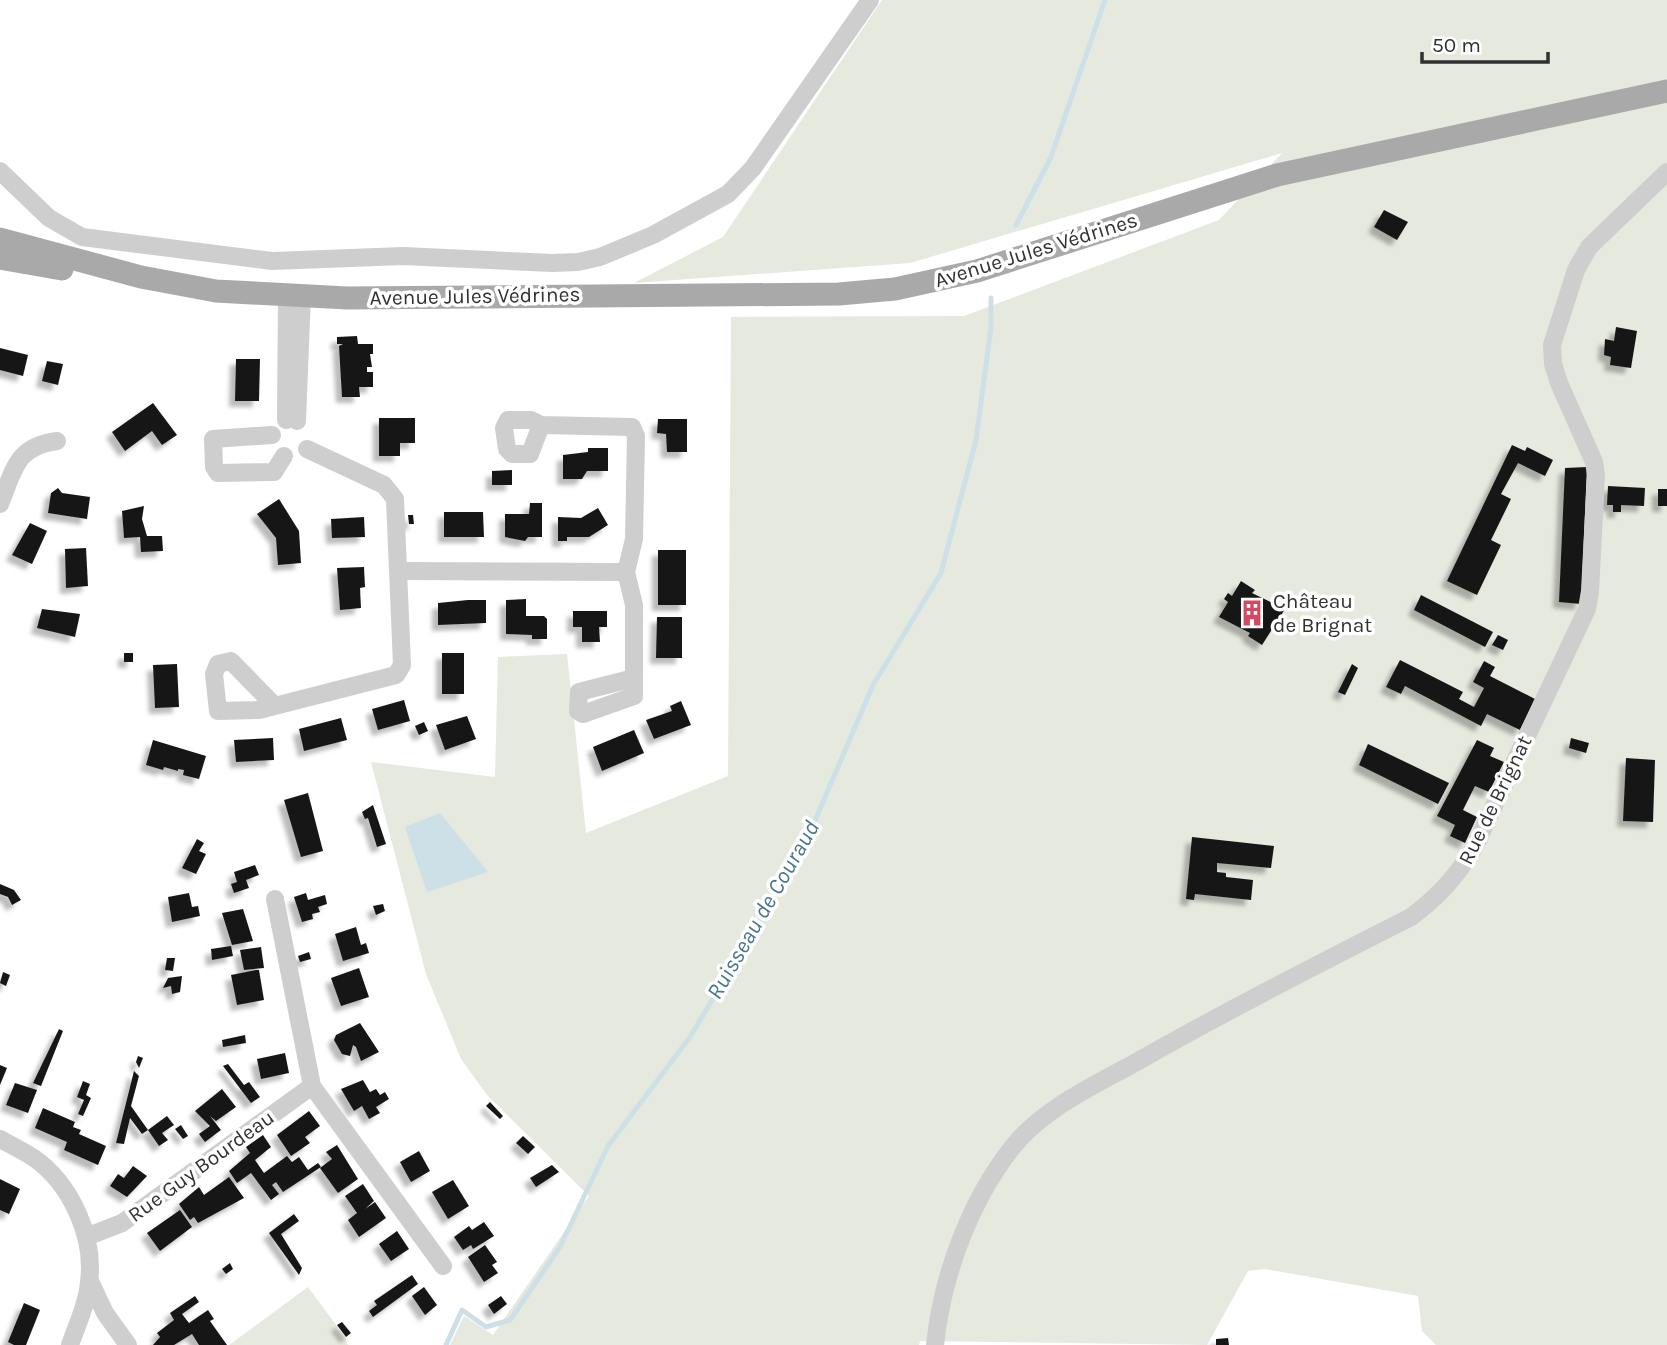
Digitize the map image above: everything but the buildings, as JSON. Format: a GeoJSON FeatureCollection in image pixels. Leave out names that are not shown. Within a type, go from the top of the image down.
{"type":"FeatureCollection","features":[{"type":"Feature","properties":{"kind":"main road","name":"Avenue Jules Védrines"},"geometry":{"type":"LineString","coordinates":[[0,239],[141,277],[216,291],[295,295],[839,294],[895,289],[1024,258],[1277,175],[1667,91]]}},
{"type":"Feature","properties":{"kind":"main road","name":"Avenue Jules Védrines"},"geometry":{"type":"LineString","coordinates":[[0,258],[92,275],[141,277]]}},
{"type":"Feature","properties":{"kind":"street"},"geometry":{"type":"LineString","coordinates":[[0,171],[49,218],[82,237],[272,261],[402,256],[578,262],[600,257],[653,235],[728,194],[753,168],[870,0]]}},
{"type":"Feature","properties":{"kind":"street","name":"Rue de Brignat"},"geometry":{"type":"LineString","coordinates":[[935,1345],[947,1282],[970,1216],[1012,1147],[1036,1123],[1080,1094],[1215,1017],[1411,917],[1435,899],[1455,878],[1474,848],[1587,609],[1590,591],[1596,475],[1594,462],[1559,383],[1553,365],[1552,345],[1576,270],[1589,247],[1667,172]]}},
{"type":"Feature","properties":{"kind":"street"},"geometry":{"type":"LineString","coordinates":[[292,420],[295,295]]}},
{"type":"Feature","properties":{"kind":"street"},"geometry":{"type":"LineString","coordinates":[[292,420],[279,424],[272,435],[274,448],[284,456],[297,456],[307,449]]}},
{"type":"Feature","properties":{"kind":"street"},"geometry":{"type":"LineString","coordinates":[[292,420],[308,432],[307,449]]}},
{"type":"Feature","properties":{"kind":"street"},"geometry":{"type":"LineString","coordinates":[[541,425],[632,426],[636,436],[634,539],[626,572],[634,605],[634,678]]}},
{"type":"Feature","properties":{"kind":"street"},"geometry":{"type":"LineString","coordinates":[[272,435],[213,439],[214,467],[218,473],[274,472],[284,456]]}},
{"type":"Feature","properties":{"kind":"street"},"geometry":{"type":"LineString","coordinates":[[0,504],[18,460],[28,448],[57,441]]}},
{"type":"Feature","properties":{"kind":"street"},"geometry":{"type":"LineString","coordinates":[[274,705],[396,676],[402,665],[395,499],[384,485],[307,449]]}},
{"type":"Feature","properties":{"kind":"street"},"geometry":{"type":"LineString","coordinates":[[400,571],[626,572]]}},
{"type":"Feature","properties":{"kind":"street"},"geometry":{"type":"LineString","coordinates":[[275,899],[312,1086],[443,1266]]}},
{"type":"Feature","properties":{"kind":"street","name":"Rue Guy Bourdeau"},"geometry":{"type":"LineString","coordinates":[[86,1237],[122,1223],[312,1086]]}},
{"type":"Feature","properties":{"kind":"street"},"geometry":{"type":"LineString","coordinates":[[0,1139],[34,1158],[53,1176],[68,1197],[86,1237],[90,1281],[105,1313],[128,1345]]}},
{"type":"Feature","properties":{"kind":"street"},"geometry":{"type":"LineString","coordinates":[[70,1345],[90,1281]]}},
{"type":"Feature","properties":{"kind":"shaded area"},"geometry":{"type":"Polygon","coordinates":[[[882,0],[1667,0],[1667,1345],[1436,1345],[1422,1331],[1418,1296],[1265,1269],[1248,1271],[1207,1345],[920,1341],[919,1345],[450,1345],[464,1316],[493,1335],[589,1196],[487,1095],[461,1059],[426,974],[371,762],[495,777],[498,657],[567,654],[586,833],[728,776],[731,317],[964,316],[1219,220],[1282,153],[910,263],[634,283],[723,237],[882,0]]]}},
{"type":"Feature","properties":{"kind":"shaded area"},"geometry":{"type":"Polygon","coordinates":[[[440,813],[488,872],[427,892],[405,827],[440,813]]]}},
{"type":"Feature","properties":{"kind":"shaded area"},"geometry":{"type":"Polygon","coordinates":[[[308,1287],[348,1345],[229,1345],[308,1287]]]}},
{"type":"Feature","properties":{"kind":"waterway","name":"Ruisseau de Couraud"},"geometry":{"type":"LineString","coordinates":[[1016,225],[1051,157],[1105,0]]}},
{"type":"Feature","properties":{"kind":"waterway","name":"Ruisseau de Couraud"},"geometry":{"type":"LineString","coordinates":[[446,1345],[462,1310],[486,1327],[510,1320],[560,1247],[608,1146],[690,1037],[805,844],[873,685],[941,573],[976,440],[991,327],[991,298]]}},
{"type":"Feature","properties":{"kind":"place","name":"Château de Brignat"},"geometry":{"type":"Point","coordinates":[1252,613]}}]}
